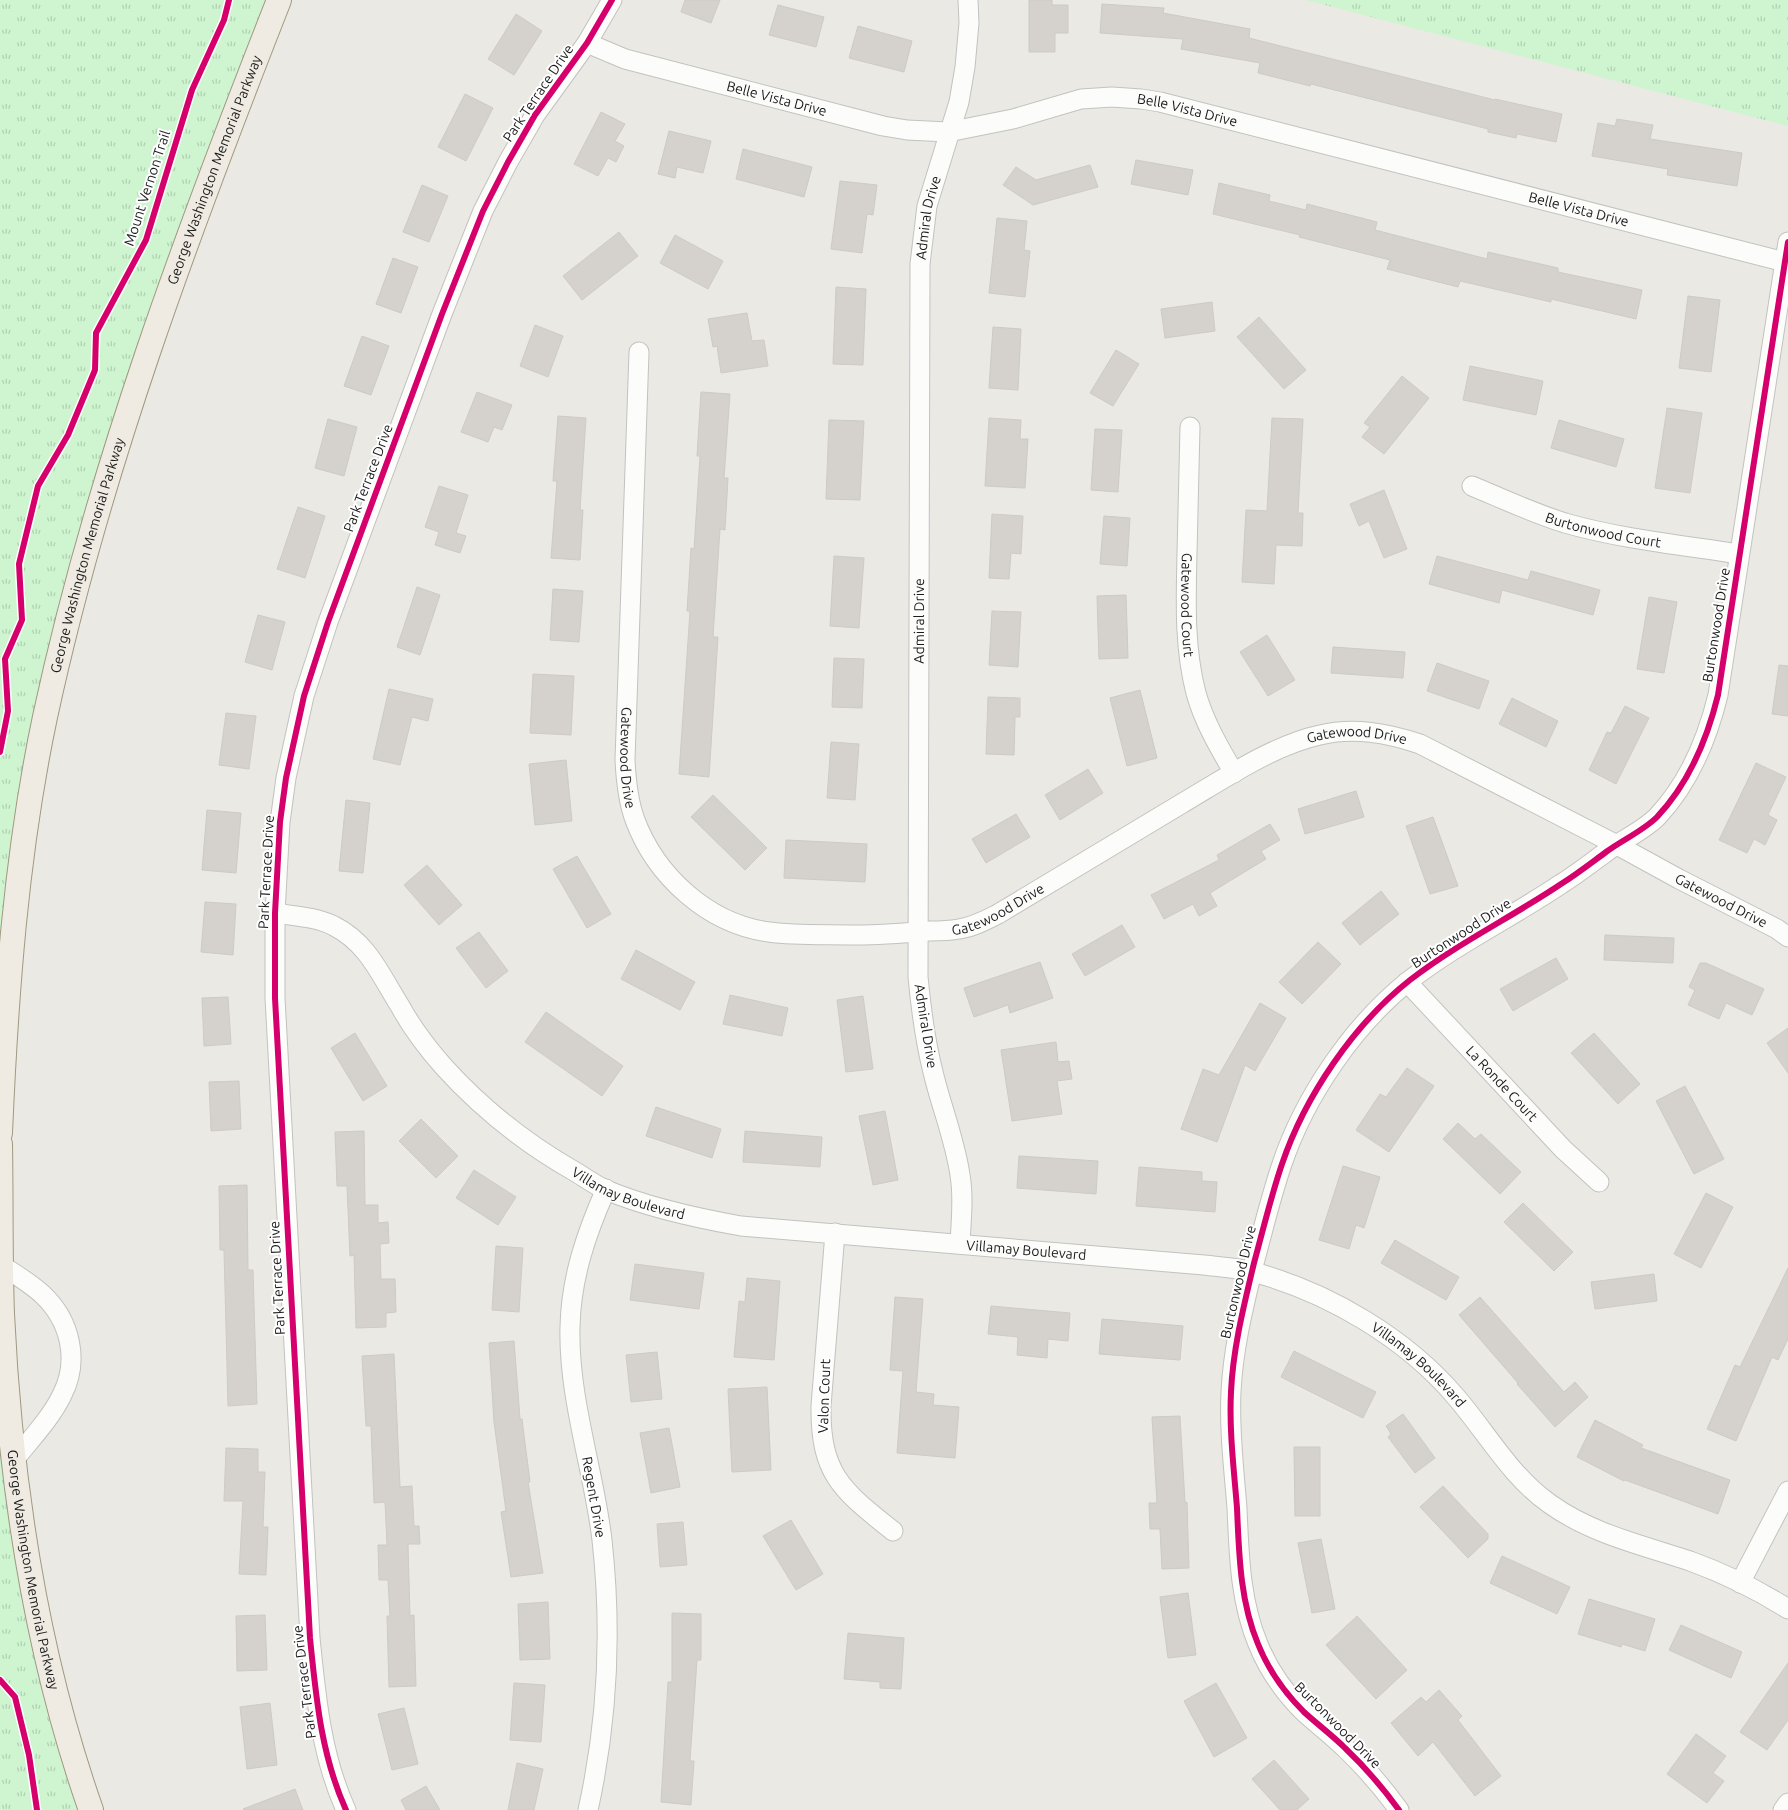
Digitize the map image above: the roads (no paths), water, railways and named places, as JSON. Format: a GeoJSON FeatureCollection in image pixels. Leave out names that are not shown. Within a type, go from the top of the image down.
{"type":"FeatureCollection","features":[{"type":"Feature","properties":{"kind":"main road","name":"George Washington Memorial Parkway"},"geometry":{"type":"LineString","coordinates":[[0,1133],[3,1061],[22,853],[43,728],[62,641],[94,526],[144,364],[197,214],[279,0]]}},
{"type":"Feature","properties":{"kind":"main road","name":"George Washington Memorial Parkway"},"geometry":{"type":"LineString","coordinates":[[0,1144],[2,1313],[8,1399],[24,1538],[48,1666],[91,1810]]}},
{"type":"Feature","properties":{"kind":"street","name":"Park Terrace Drive"},"geometry":{"type":"LineString","coordinates":[[346,1810],[333,1776],[317,1713],[310,1638],[275,998],[275,913],[280,822],[286,778],[304,696],[328,622],[442,314],[483,211],[535,115],[587,42],[612,0]]}},
{"type":"Feature","properties":{"kind":"street","name":"Admiral Drive"},"geometry":{"type":"LineString","coordinates":[[960,1244],[963,1203],[960,1176],[954,1142],[924,1036],[918,977],[920,264],[928,206],[948,132],[959,102],[965,67],[968,0]]}},
{"type":"Feature","properties":{"kind":"street","name":"Belle Vista Drive"},"geometry":{"type":"LineString","coordinates":[[587,42],[625,59],[883,126],[930,132],[948,132],[1013,119],[1076,100],[1112,97],[1160,102],[1785,262]]}},
{"type":"Feature","properties":{"kind":"street","name":"Burtonwood Drive"},"geometry":{"type":"LineString","coordinates":[[1399,1810],[1385,1790],[1346,1748],[1303,1711],[1282,1686],[1259,1647],[1251,1625],[1240,1567],[1231,1393],[1236,1345],[1252,1272],[1271,1198],[1283,1161],[1301,1118],[1322,1080],[1351,1040],[1378,1009],[1407,982],[1435,962],[1560,885],[1654,820],[1681,786],[1703,744],[1712,720],[1718,695],[1788,242]]}},
{"type":"Feature","properties":{"kind":"street","name":"Gatewood Drive"},"geometry":{"type":"LineString","coordinates":[[640,352],[625,760],[629,801],[634,819],[642,836],[660,866],[684,892],[712,912],[744,926],[768,932],[791,934],[875,935],[959,929],[998,914],[1234,773],[1282,748],[1306,738],[1347,731],[1376,732],[1420,744],[1777,929],[1788,937]]}},
{"type":"Feature","properties":{"kind":"street","name":"Gatewood Court"},"geometry":{"type":"LineString","coordinates":[[1190,427],[1186,607],[1189,658],[1202,712],[1234,773]]}},
{"type":"Feature","properties":{"kind":"street","name":"Burtonwood Court"},"geometry":{"type":"LineString","coordinates":[[1472,486],[1536,514],[1566,523],[1614,534],[1739,554]]}},
{"type":"Feature","properties":{"kind":"street","name":"Villamay Boulevard"},"geometry":{"type":"LineString","coordinates":[[275,913],[320,921],[334,926],[359,943],[372,958],[400,1008],[421,1038],[466,1090],[497,1119],[528,1142],[606,1190],[665,1210],[741,1226],[1204,1265],[1252,1272],[1324,1299],[1377,1327],[1402,1345],[1456,1396],[1520,1478],[1551,1505],[1613,1537],[1691,1562],[1740,1583],[1788,1609]]}},
{"type":"Feature","properties":{"kind":"street","name":"La Ronde Court"},"geometry":{"type":"LineString","coordinates":[[1407,982],[1563,1149],[1599,1182]]}},
{"type":"Feature","properties":{"kind":"street","name":"Regent Drive"},"geometry":{"type":"LineString","coordinates":[[588,1810],[602,1736],[606,1693],[608,1650],[607,1602],[602,1538],[573,1379],[570,1327],[572,1292],[579,1260],[590,1224],[606,1190]]}},
{"type":"Feature","properties":{"kind":"street","name":"Valon Court"},"geometry":{"type":"LineString","coordinates":[[835,1233],[821,1406],[822,1442],[830,1466],[843,1488],[856,1502],[893,1531]]}},
{"type":"Feature","properties":{"kind":"street"},"geometry":{"type":"LineString","coordinates":[[1,1265],[42,1294],[58,1312],[70,1340],[72,1358],[69,1375],[62,1394],[14,1460]]}},
{"type":"Feature","properties":{"kind":"street"},"geometry":{"type":"LineString","coordinates":[[1740,1583],[1788,1491]]}},
{"type":"Feature","properties":{"kind":"street"},"geometry":{"type":"LineString","coordinates":[[1783,1810],[1788,1803]]}}]}
